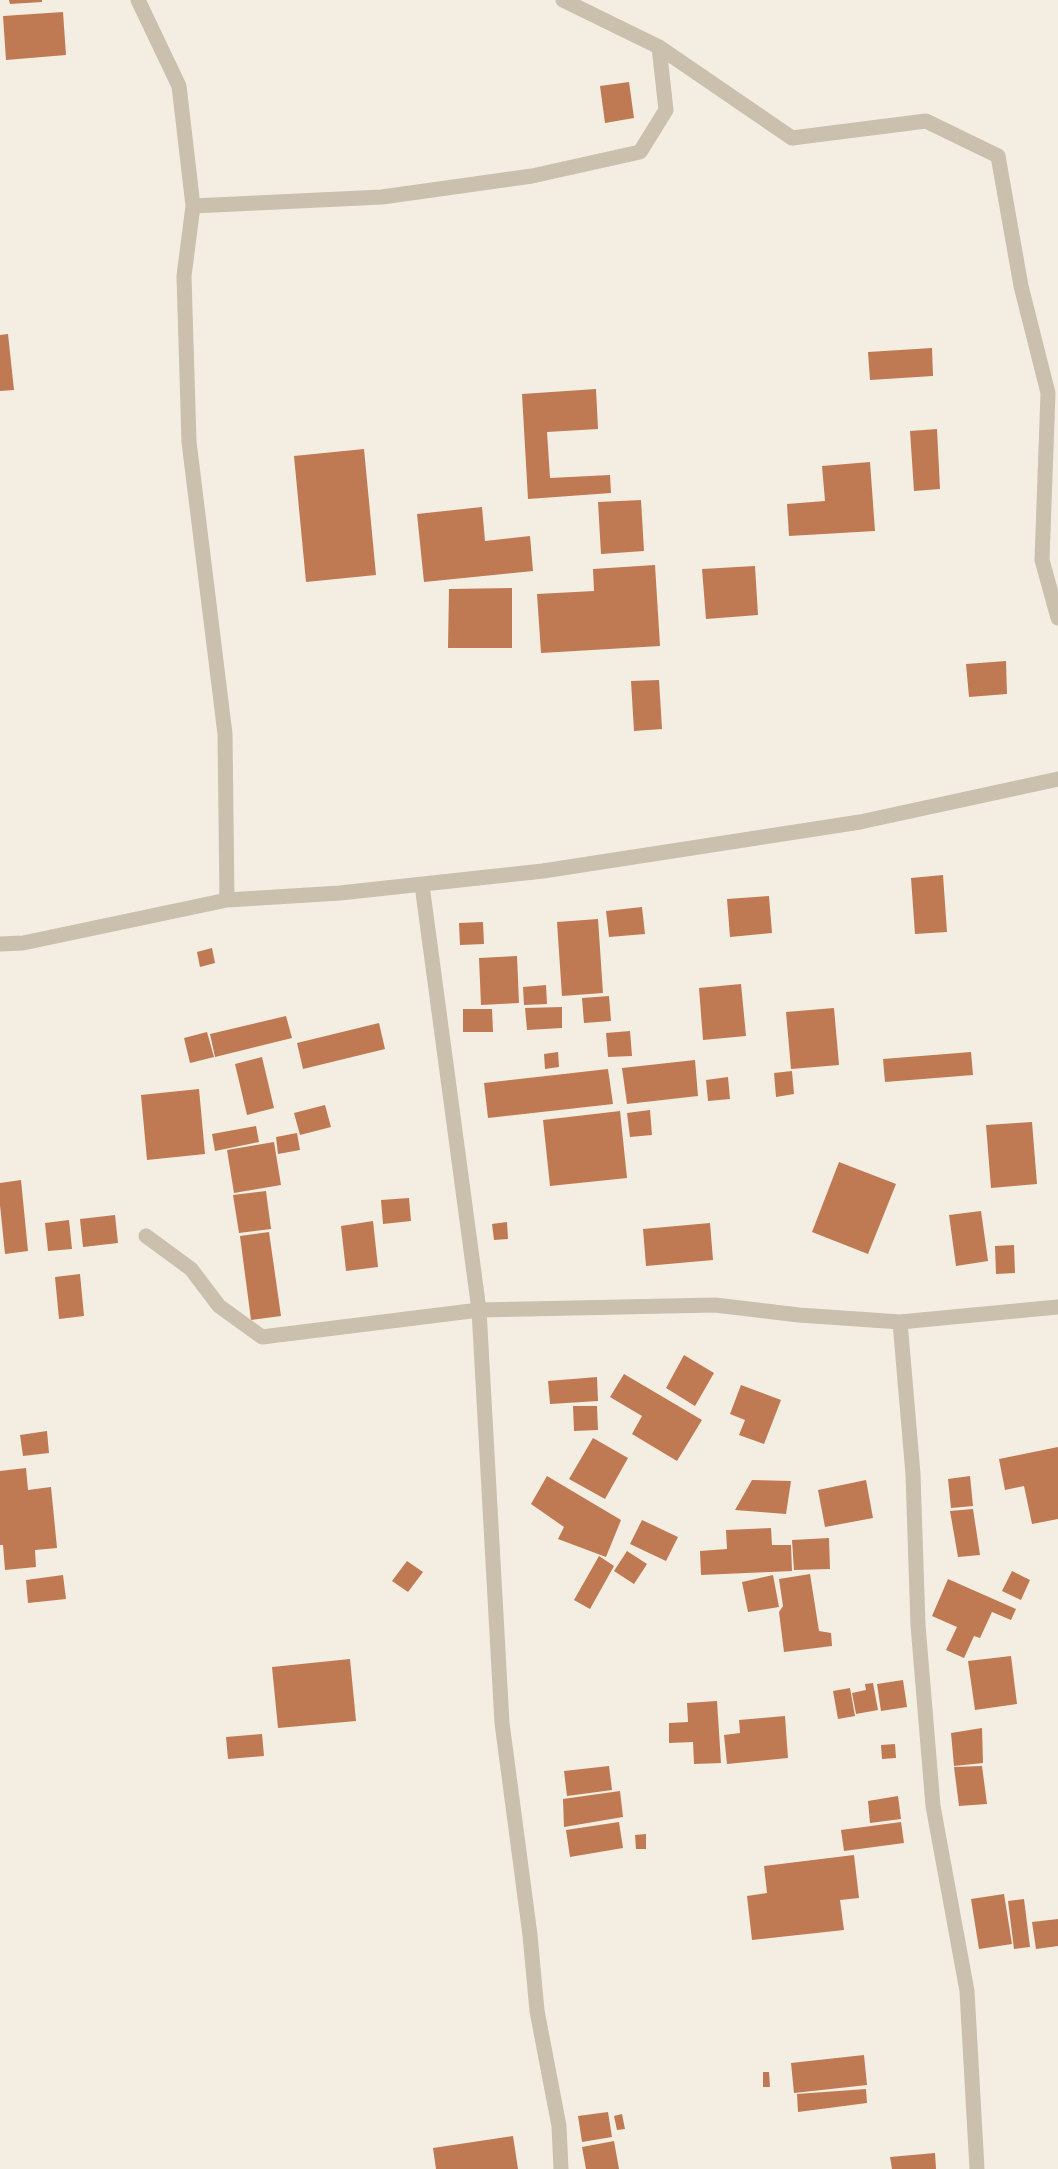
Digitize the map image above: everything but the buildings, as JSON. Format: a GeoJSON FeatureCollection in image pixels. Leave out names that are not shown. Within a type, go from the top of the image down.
{"type":"FeatureCollection","features":[{"type":"Feature","properties":{"kind":"street"},"geometry":{"type":"LineString","coordinates":[[138,0],[179,86],[193,206],[184,276],[189,442],[225,734],[227,900]]}},
{"type":"Feature","properties":{"kind":"street"},"geometry":{"type":"LineString","coordinates":[[563,0],[659,47],[792,138],[926,121],[998,156],[1021,286],[1048,393],[1042,560],[1058,618]]}},
{"type":"Feature","properties":{"kind":"street"},"geometry":{"type":"LineString","coordinates":[[193,206],[382,197],[532,176],[640,152],[666,110],[659,47]]}},
{"type":"Feature","properties":{"kind":"street"},"geometry":{"type":"LineString","coordinates":[[1046,460],[1058,450]]}},
{"type":"Feature","properties":{"kind":"street"},"geometry":{"type":"LineString","coordinates":[[0,944],[23,943],[227,900],[422,885],[543,871],[860,822],[1058,779]]}},
{"type":"Feature","properties":{"kind":"street"},"geometry":{"type":"LineString","coordinates":[[422,885],[479,1310],[502,1723],[530,1935],[537,2011],[559,2126],[561,2169]]}},
{"type":"Feature","properties":{"kind":"street"},"geometry":{"type":"LineString","coordinates":[[146,1236],[191,1269],[219,1306],[262,1336],[479,1310],[715,1305],[799,1315],[900,1322],[1058,1307]]}},
{"type":"Feature","properties":{"kind":"street"},"geometry":{"type":"LineString","coordinates":[[900,1322],[913,1474],[918,1625],[933,1806],[967,1991],[977,2169]]}}]}
